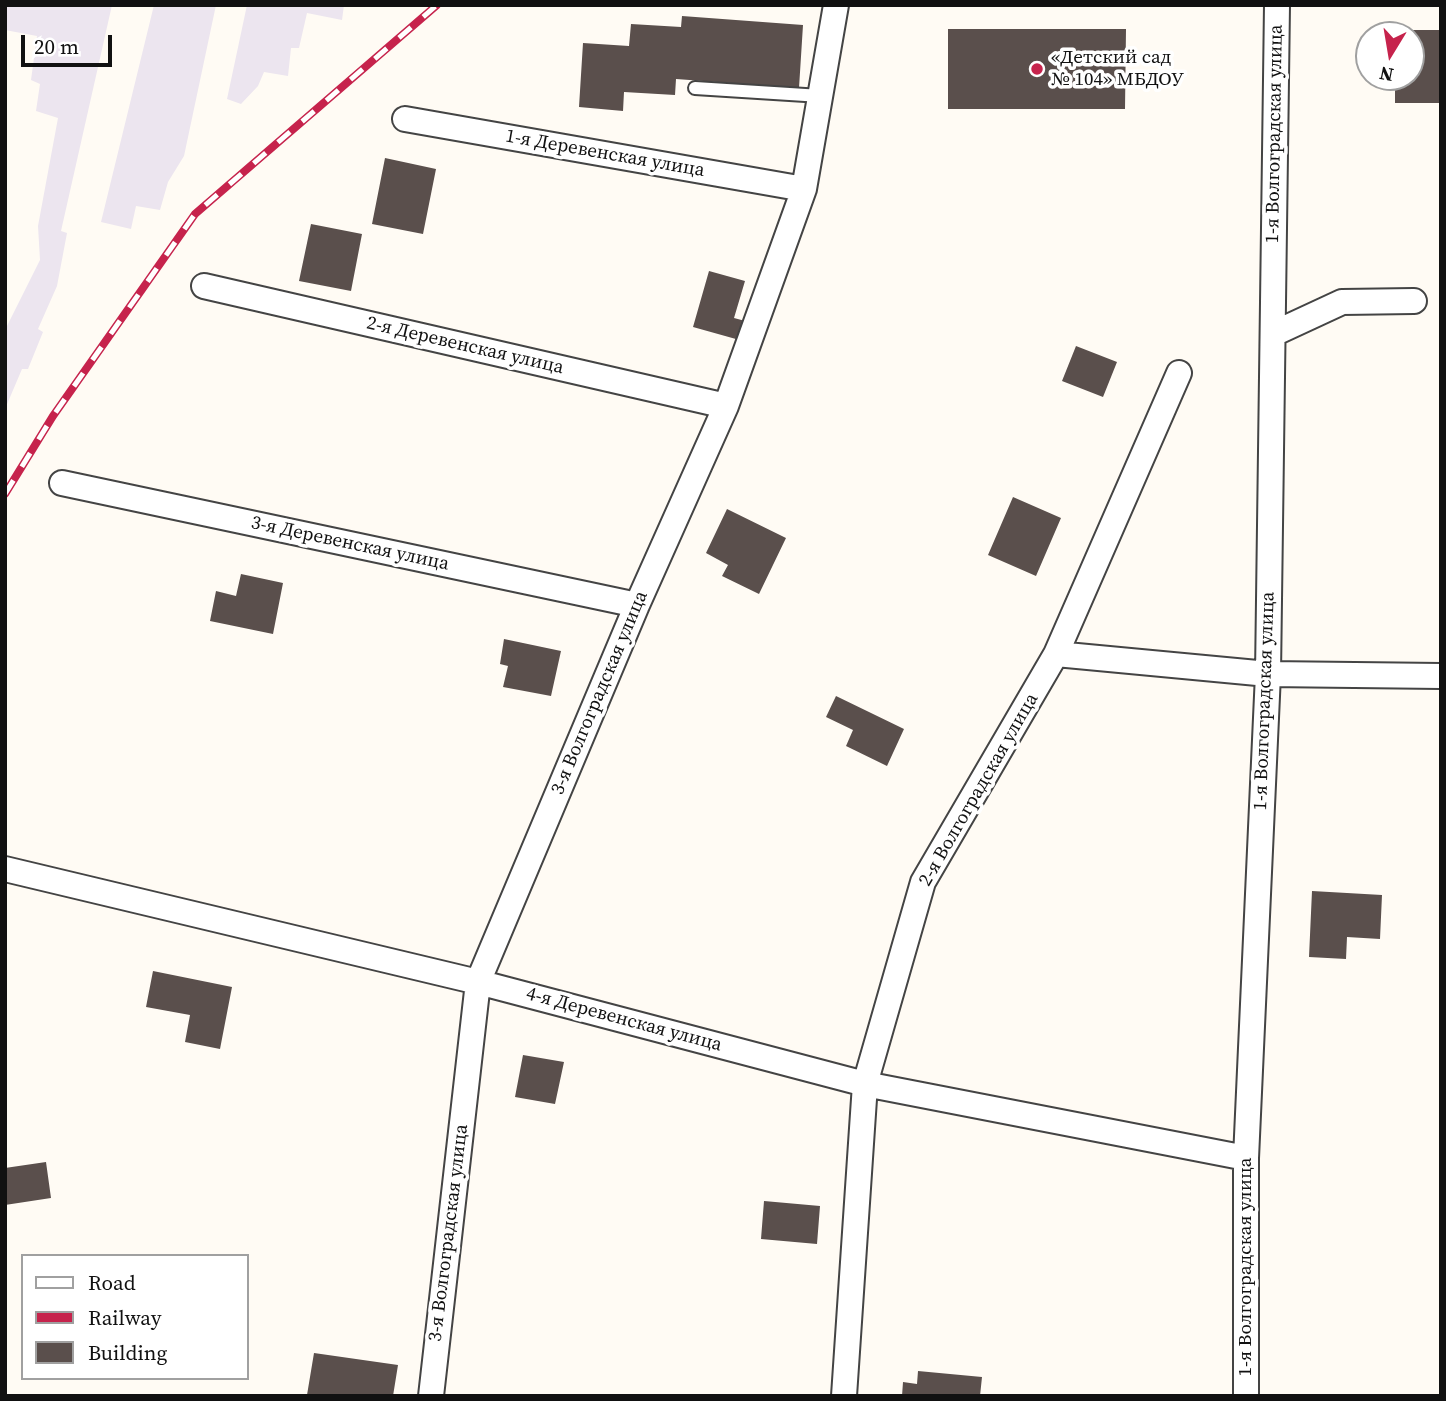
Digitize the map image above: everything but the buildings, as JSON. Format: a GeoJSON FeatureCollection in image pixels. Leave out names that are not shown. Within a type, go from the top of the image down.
{"type":"FeatureCollection","features":[{"type":"Feature","properties":{"kind":"street","name":"3-я Волгоградская улица"},"geometry":{"type":"LineString","coordinates":[[430,1396],[478,982],[637,605],[726,406],[804,189],[836,5]]}},
{"type":"Feature","properties":{"kind":"street","name":"1-я Волгоградская улица"},"geometry":{"type":"LineString","coordinates":[[1246,1396],[1246,1158],[1268,674],[1277,5]]}},
{"type":"Feature","properties":{"kind":"street","name":"1-я Деревенская улица"},"geometry":{"type":"LineString","coordinates":[[405,119],[804,189]]}},
{"type":"Feature","properties":{"kind":"street","name":"2-я Деревенская улица"},"geometry":{"type":"LineString","coordinates":[[204,286],[726,406]]}},
{"type":"Feature","properties":{"kind":"street"},"geometry":{"type":"LineString","coordinates":[[1273,334],[1342,302],[1414,301]]}},
{"type":"Feature","properties":{"kind":"street","name":"2-я Волгоградская улица"},"geometry":{"type":"LineString","coordinates":[[845,1396],[865,1084],[923,882],[1056,654],[1179,373]]}},
{"type":"Feature","properties":{"kind":"street","name":"3-я Деревенская улица"},"geometry":{"type":"LineString","coordinates":[[62,483],[637,605]]}},
{"type":"Feature","properties":{"kind":"street"},"geometry":{"type":"LineString","coordinates":[[1056,654],[1268,674],[1441,676]]}},
{"type":"Feature","properties":{"kind":"street","name":"4-я Деревенская улица"},"geometry":{"type":"LineString","coordinates":[[5,869],[478,982],[865,1084],[1246,1158]]}},
{"type":"Feature","properties":{"kind":"lane"},"geometry":{"type":"LineString","coordinates":[[695,88],[821,96]]}},
{"type":"Feature","properties":{"kind":"shaded area"},"geometry":{"type":"Polygon","coordinates":[[[5,5],[112,5],[61,231],[67,233],[57,286],[38,329],[43,332],[28,369],[22,369],[5,409],[5,330],[40,260],[38,226],[58,118],[36,111],[40,84],[31,80],[37,36],[5,30],[5,5]]]}},
{"type":"Feature","properties":{"kind":"shaded area"},"geometry":{"type":"Polygon","coordinates":[[[154,5],[216,5],[184,156],[168,182],[160,210],[136,206],[131,229],[101,222],[154,5]]]}},
{"type":"Feature","properties":{"kind":"shaded area"},"geometry":{"type":"Polygon","coordinates":[[[247,5],[344,5],[342,20],[307,13],[299,48],[291,48],[288,76],[264,72],[258,86],[241,104],[227,99],[247,5]]]}},
{"type":"Feature","properties":{"kind":"railway"},"geometry":{"type":"LineString","coordinates":[[5,494],[53,416],[195,214],[437,5]]}},
{"type":"Feature","properties":{"kind":"place","name":"«Детский сад № 104» МБДОУ"},"geometry":{"type":"Point","coordinates":[1037,69]}}]}
